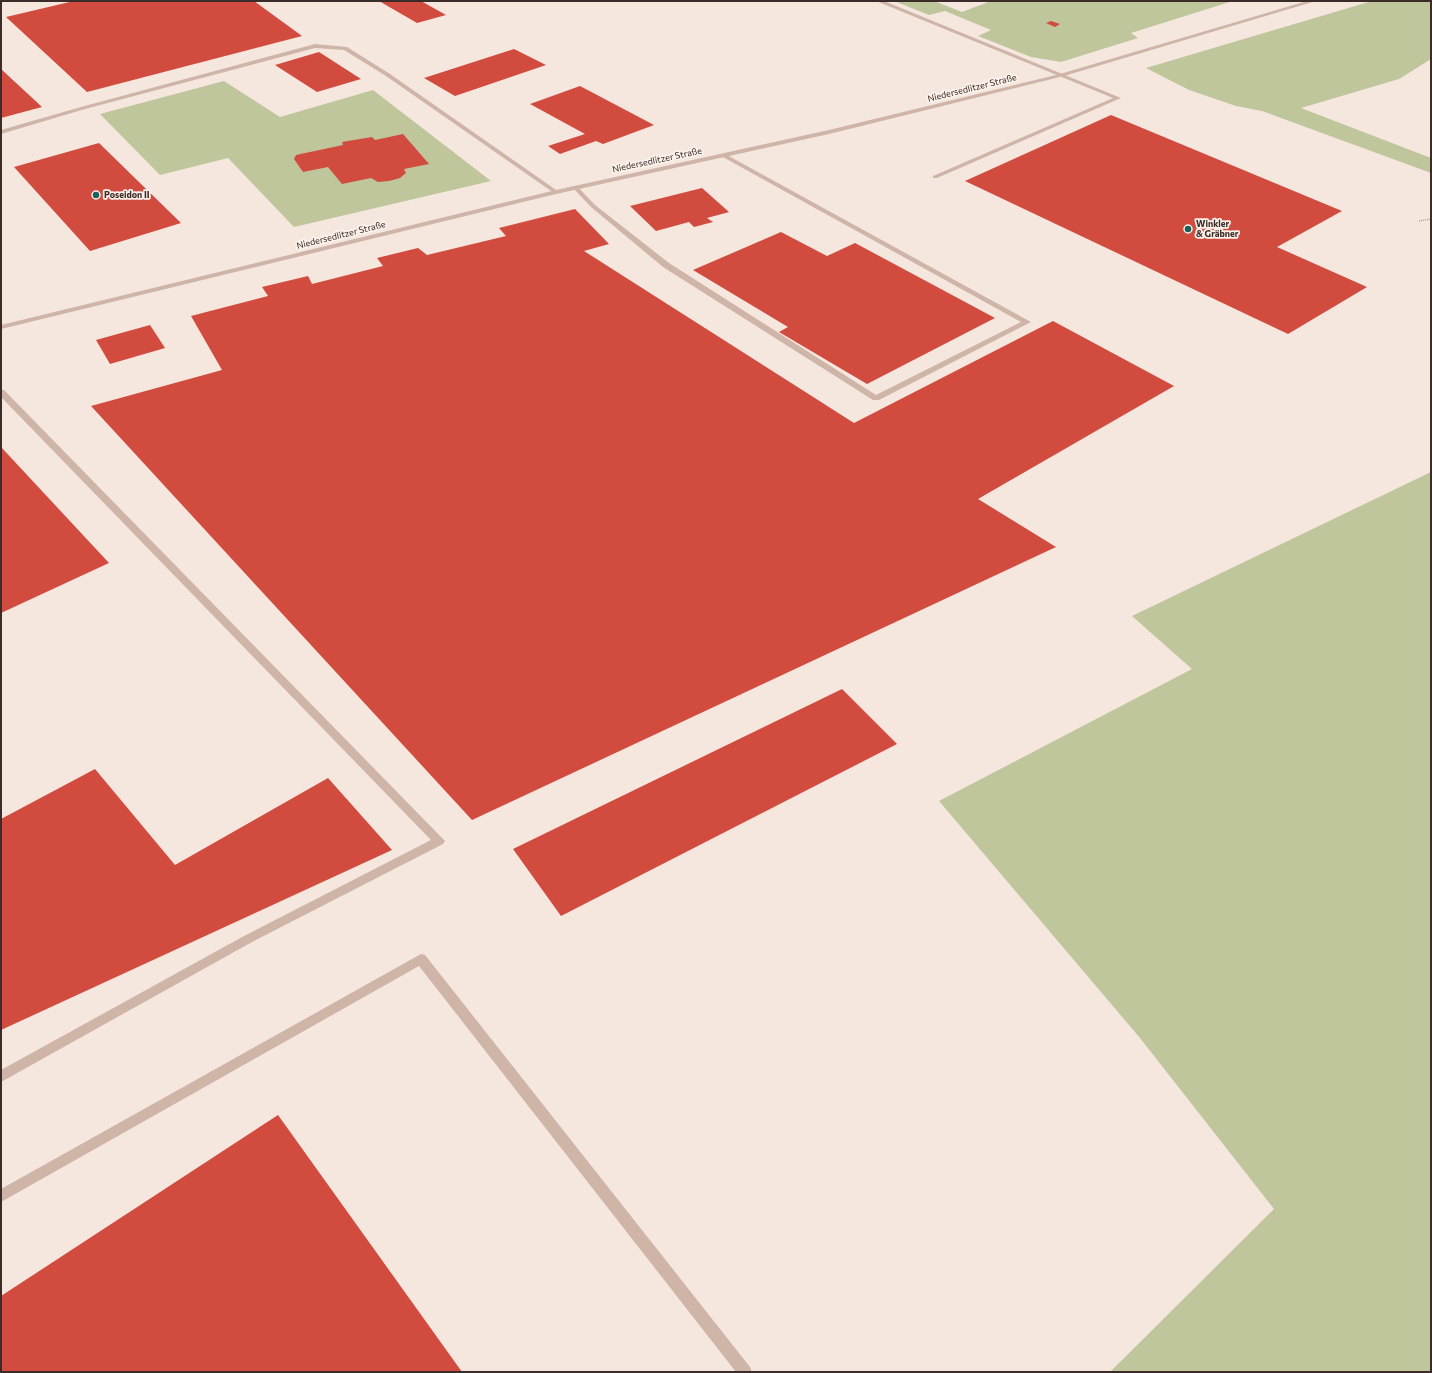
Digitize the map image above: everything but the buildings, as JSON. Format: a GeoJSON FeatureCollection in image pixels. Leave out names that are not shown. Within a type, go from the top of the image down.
{"type":"FeatureCollection","features":[{"type":"Feature","properties":{"kind":"street"},"geometry":{"type":"LineString","coordinates":[[879,1],[1118,98],[935,177]]}},
{"type":"Feature","properties":{"kind":"street","name":"Niedersedlitzer Straße"},"geometry":{"type":"LineString","coordinates":[[1,326],[575,187],[837,130],[1062,75],[1313,1]]}},
{"type":"Feature","properties":{"kind":"street"},"geometry":{"type":"LineString","coordinates":[[1,132],[83,108],[315,46],[345,48],[388,75],[556,192]]}},
{"type":"Feature","properties":{"kind":"street"},"geometry":{"type":"LineString","coordinates":[[575,187],[593,206],[666,265],[876,398],[1027,322],[723,155]]}},
{"type":"Feature","properties":{"kind":"street"},"geometry":{"type":"LineString","coordinates":[[1,392],[439,841],[248,939],[1,1076]]}},
{"type":"Feature","properties":{"kind":"street"},"geometry":{"type":"LineString","coordinates":[[1,1196],[421,960],[744,1372]]}},
{"type":"Feature","properties":{"kind":"path"},"geometry":{"type":"LineString","coordinates":[[1419,221],[1431,219]]}},
{"type":"Feature","properties":{"kind":"green space"},"geometry":{"type":"Polygon","coordinates":[[[894,1],[934,1],[962,12],[991,1],[1233,1],[1131,33],[1138,38],[1061,62],[1031,57],[978,36],[991,30],[945,11],[929,15],[894,1]]]}},
{"type":"Feature","properties":{"kind":"green space"},"geometry":{"type":"Polygon","coordinates":[[[1372,1],[1431,1],[1431,59],[1399,79],[1301,108],[1431,158],[1431,173],[1262,111],[1236,106],[1189,90],[1146,68],[1372,1]]]}},
{"type":"Feature","properties":{"kind":"green space"},"geometry":{"type":"Polygon","coordinates":[[[224,81],[280,117],[373,90],[491,181],[294,227],[228,158],[160,175],[100,114],[224,81]]]}},
{"type":"Feature","properties":{"kind":"green space"},"geometry":{"type":"Polygon","coordinates":[[[1431,472],[1431,1372],[1110,1372],[1274,1209],[1140,1038],[939,801],[1192,669],[1132,616],[1431,472]]]}},
{"type":"Feature","properties":{"kind":"place","name":"Poseidon II"},"geometry":{"type":"Point","coordinates":[96,195]}},
{"type":"Feature","properties":{"kind":"place","name":"Winkler & Gräbner"},"geometry":{"type":"Point","coordinates":[1188,229]}}]}
